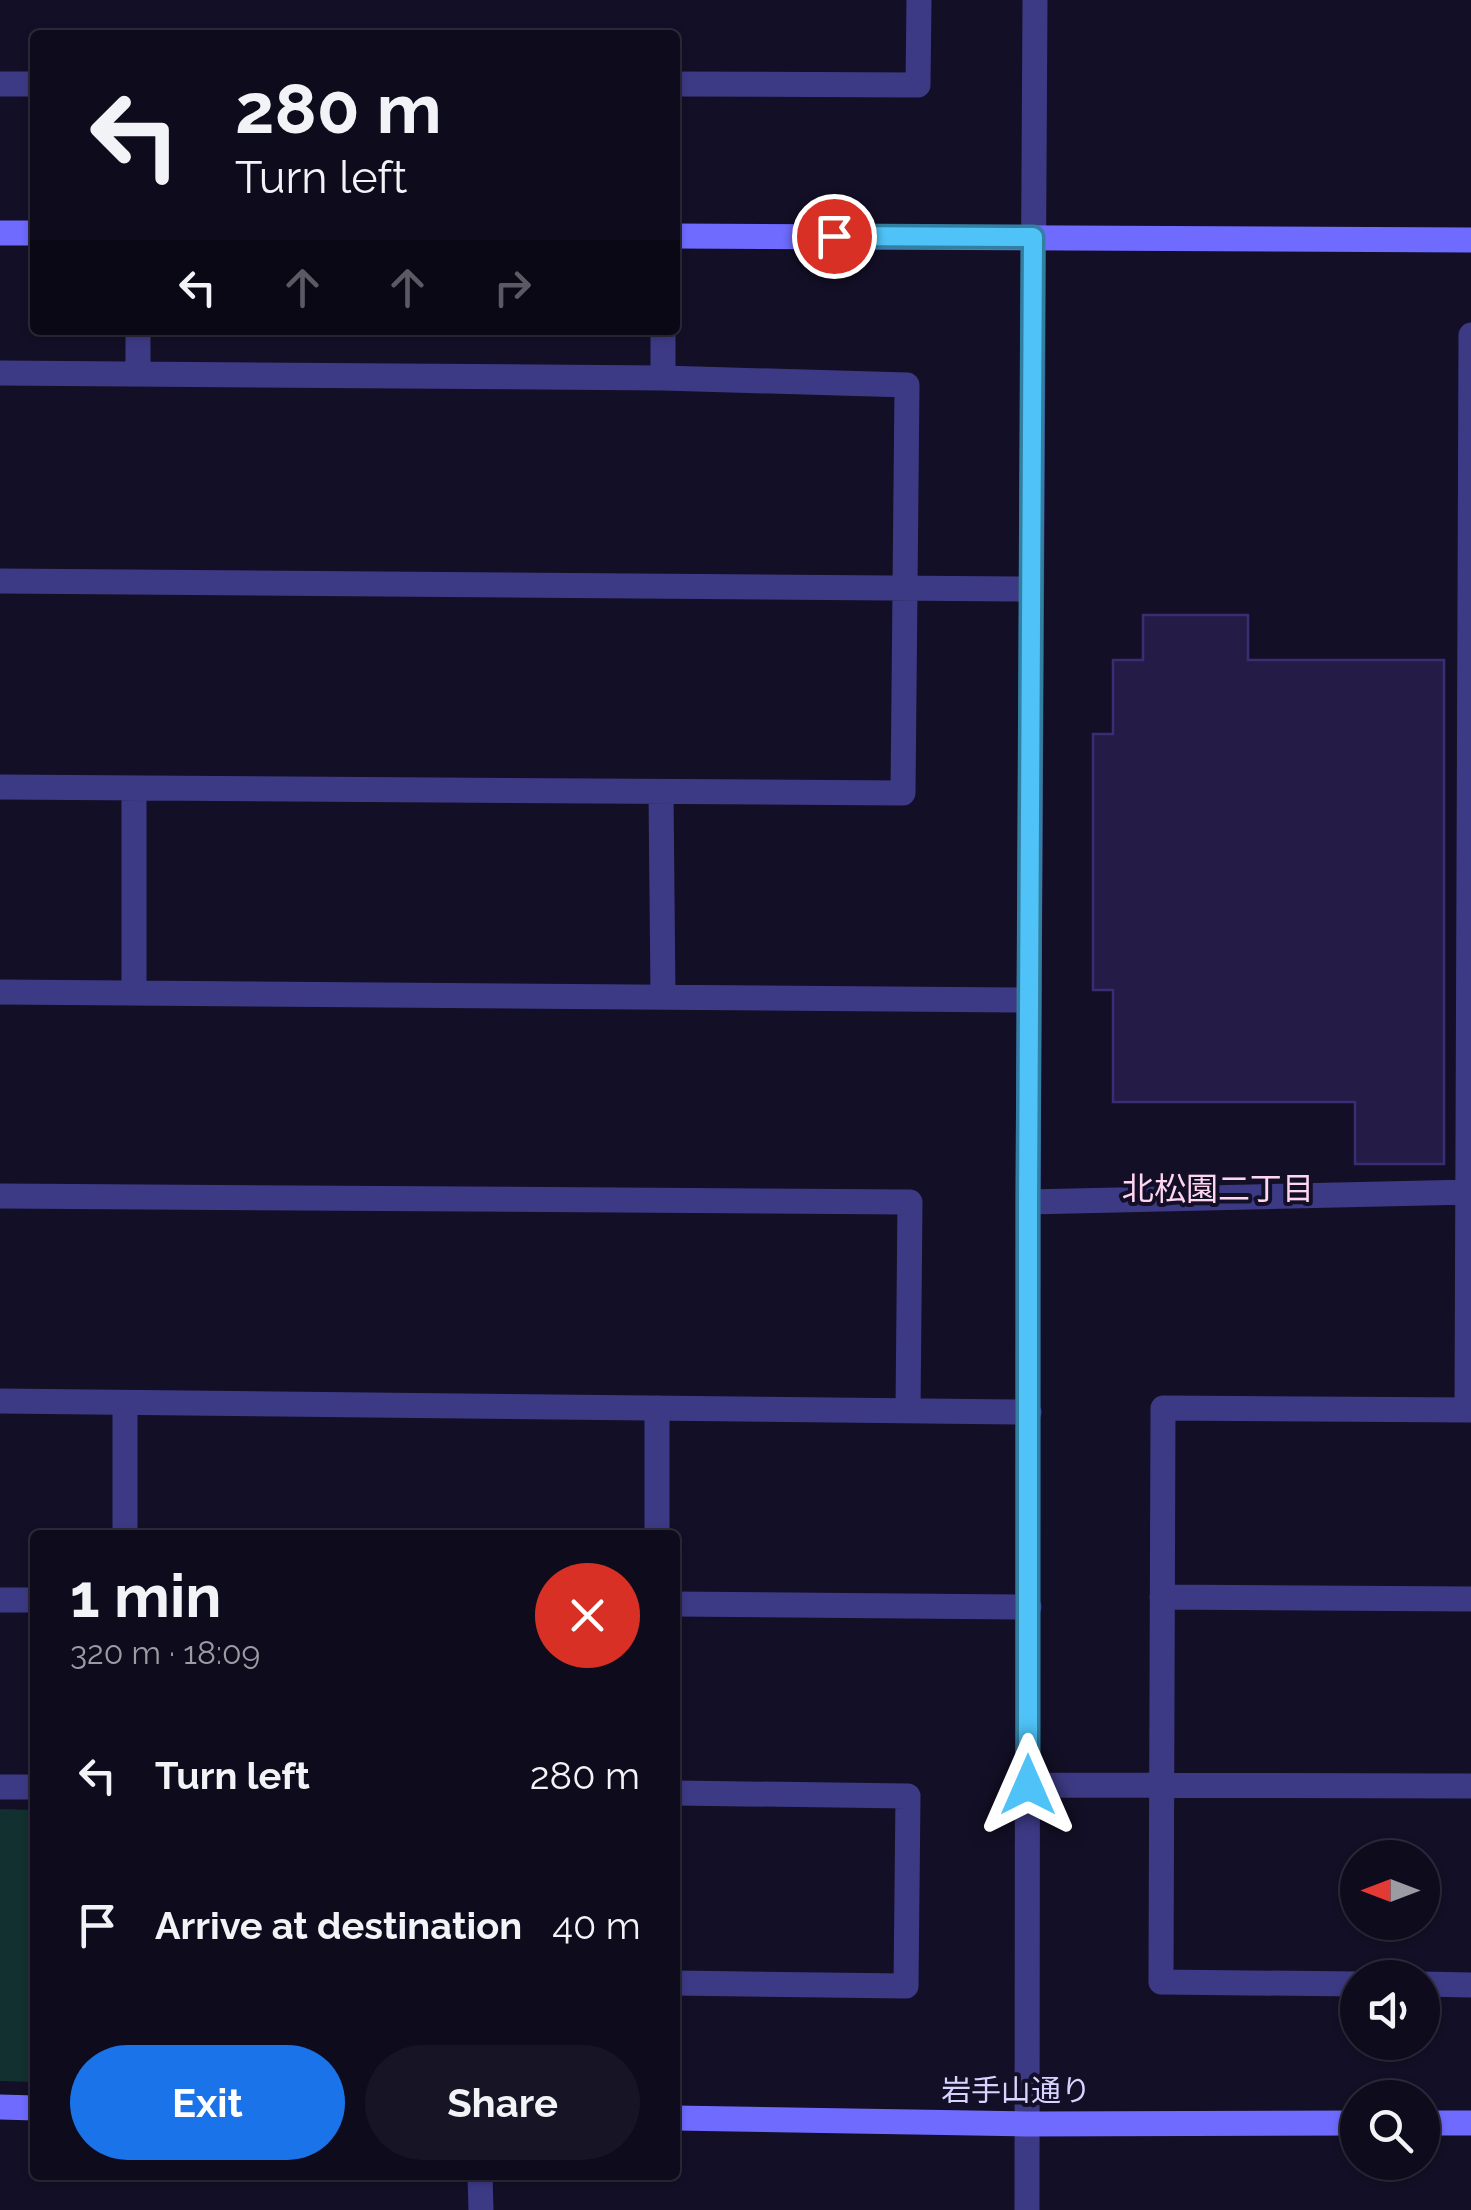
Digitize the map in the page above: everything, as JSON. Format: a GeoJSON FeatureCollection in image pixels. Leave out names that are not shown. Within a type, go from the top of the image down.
{"type":"FeatureCollection","features":[{"type":"Feature","properties":{"kind":"street"},"geometry":{"type":"LineString","coordinates":[[680,84],[918,85],[919,0]]}},
{"type":"Feature","properties":{"kind":"street"},"geometry":{"type":"LineString","coordinates":[[1028,2210],[1028,1202],[1035,0]]}},
{"type":"Feature","properties":{"kind":"street"},"geometry":{"type":"LineString","coordinates":[[0,84],[30,84]]}},
{"type":"Feature","properties":{"kind":"street"},"geometry":{"type":"LineString","coordinates":[[0,233],[30,233]]}},
{"type":"Feature","properties":{"kind":"street"},"geometry":{"type":"LineString","coordinates":[[680,236],[1471,240]]}},
{"type":"Feature","properties":{"kind":"street"},"geometry":{"type":"LineString","coordinates":[[138,335],[138,374]]}},
{"type":"Feature","properties":{"kind":"street"},"geometry":{"type":"LineString","coordinates":[[662,335],[663,378]]}},
{"type":"Feature","properties":{"kind":"street"},"geometry":{"type":"LineString","coordinates":[[1340,1984],[1161,1982],[1162,1408],[1469,1410],[1471,335]]}},
{"type":"Feature","properties":{"kind":"street"},"geometry":{"type":"LineString","coordinates":[[0,373],[663,378],[906,385],[903,793],[0,787]]}},
{"type":"Feature","properties":{"kind":"street"},"geometry":{"type":"LineString","coordinates":[[0,581],[1031,589]]}},
{"type":"Feature","properties":{"kind":"street"},"geometry":{"type":"LineString","coordinates":[[134,788],[134,993]]}},
{"type":"Feature","properties":{"kind":"street"},"geometry":{"type":"LineString","coordinates":[[661,792],[663,998]]}},
{"type":"Feature","properties":{"kind":"street"},"geometry":{"type":"LineString","coordinates":[[0,992],[1030,1000]]}},
{"type":"Feature","properties":{"kind":"street"},"geometry":{"type":"LineString","coordinates":[[1028,1202],[1469,1192]]}},
{"type":"Feature","properties":{"kind":"street"},"geometry":{"type":"LineString","coordinates":[[0,1196],[910,1202],[908,1411]]}},
{"type":"Feature","properties":{"kind":"street"},"geometry":{"type":"LineString","coordinates":[[0,1402],[1029,1412]]}},
{"type":"Feature","properties":{"kind":"street"},"geometry":{"type":"LineString","coordinates":[[125,1403],[125,1530]]}},
{"type":"Feature","properties":{"kind":"street"},"geometry":{"type":"LineString","coordinates":[[657,1408],[657,1530]]}},
{"type":"Feature","properties":{"kind":"street"},"geometry":{"type":"LineString","coordinates":[[1162,1597],[1471,1599]]}},
{"type":"Feature","properties":{"kind":"street"},"geometry":{"type":"LineString","coordinates":[[0,1600],[30,1600]]}},
{"type":"Feature","properties":{"kind":"street"},"geometry":{"type":"LineString","coordinates":[[680,1604],[1029,1606]]}},
{"type":"Feature","properties":{"kind":"street"},"geometry":{"type":"LineString","coordinates":[[1028,1785],[1471,1786]]}},
{"type":"Feature","properties":{"kind":"street"},"geometry":{"type":"LineString","coordinates":[[0,1787],[30,1787]]}},
{"type":"Feature","properties":{"kind":"street"},"geometry":{"type":"LineString","coordinates":[[680,1793],[908,1796],[906,1986],[680,1983]]}},
{"type":"Feature","properties":{"kind":"street"},"geometry":{"type":"LineString","coordinates":[[1440,1984],[1471,1984]]}},
{"type":"Feature","properties":{"kind":"street"},"geometry":{"type":"LineString","coordinates":[[0,2107],[30,2108]]}},
{"type":"Feature","properties":{"kind":"street","name":"岩手山通り"},"geometry":{"type":"LineString","coordinates":[[680,2118],[1026,2124],[1340,2123]]}},
{"type":"Feature","properties":{"kind":"street"},"geometry":{"type":"LineString","coordinates":[[1440,2123],[1471,2123]]}},
{"type":"Feature","properties":{"kind":"street"},"geometry":{"type":"LineString","coordinates":[[480,2180],[481,2210]]}},
{"type":"Feature","properties":{"kind":"green space"},"geometry":{"type":"Polygon","coordinates":[[[0,1809],[30,1810],[30,2082],[0,2081],[0,1809]]]}},
{"type":"Feature","properties":{"kind":"building"},"geometry":{"type":"Polygon","coordinates":[[[1143,615],[1248,615],[1248,660],[1444,660],[1444,1164],[1355,1164],[1355,1102],[1113,1102],[1113,990],[1093,990],[1093,734],[1113,734],[1113,660],[1143,660],[1143,615]]]}},
{"type":"Feature","properties":{"kind":"district","name":"北松園二丁目"},"geometry":{"type":"Point","coordinates":[1218,1188]}},
{"type":"Feature","properties":{"kind":"route"},"geometry":{"type":"LineString","coordinates":[[834,236],[1033,237],[1028,1785]]}}]}
